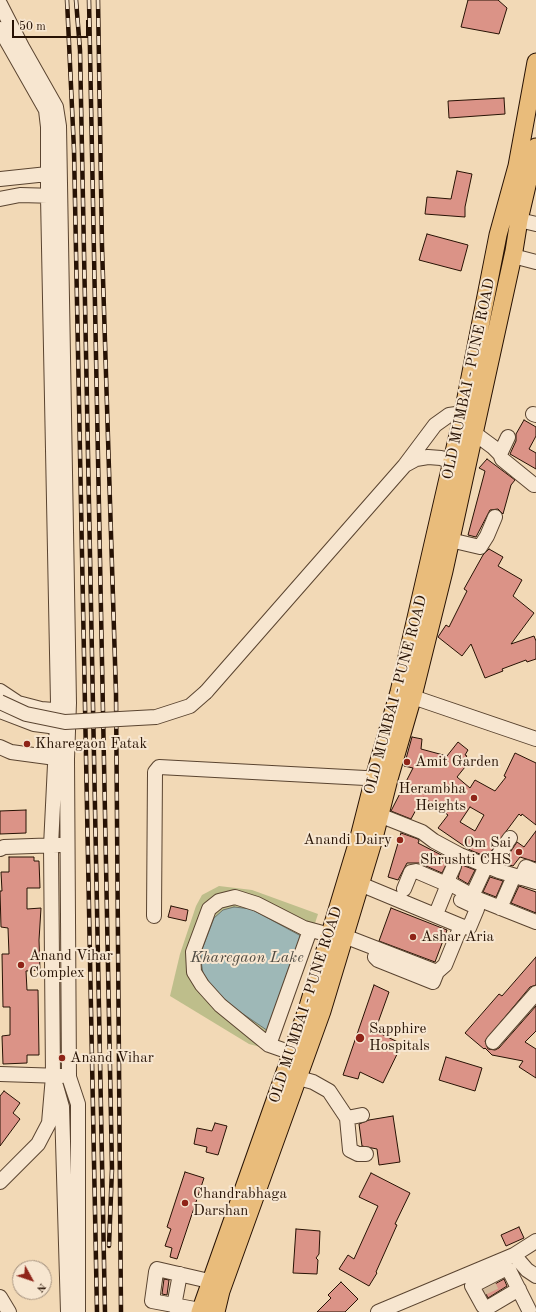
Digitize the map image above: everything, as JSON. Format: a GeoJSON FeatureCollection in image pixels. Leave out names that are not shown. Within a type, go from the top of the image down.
{"type":"FeatureCollection","features":[{"type":"Feature","properties":{"kind":"main road","name":"OLD MUMBAI - PUNE ROAD"},"geometry":{"type":"LineString","coordinates":[[406,694],[459,466],[474,433],[512,256],[519,220],[536,62]]}},
{"type":"Feature","properties":{"kind":"main road","name":"OLD MUMBAI - PUNE ROAD"},"geometry":{"type":"LineString","coordinates":[[205,1311],[221,1291],[260,1166],[291,1076],[322,1011],[358,841],[381,779],[450,540],[459,466],[463,413],[498,234],[524,167],[536,147]]}},
{"type":"Feature","properties":{"kind":"main road","name":"OLD MUMBAI - PUNE ROAD"},"geometry":{"type":"LineString","coordinates":[[291,1076],[292,1053],[337,935],[360,884],[379,815],[381,779]]}},
{"type":"Feature","properties":{"kind":"main road","name":"OLD MUMBAI - PUNE ROAD"},"geometry":{"type":"LineString","coordinates":[[205,1311],[210,1281],[260,1166]]}},
{"type":"Feature","properties":{"kind":"street"},"geometry":{"type":"LineString","coordinates":[[0,4],[42,92]]}},
{"type":"Feature","properties":{"kind":"street"},"geometry":{"type":"LineString","coordinates":[[0,29],[42,92],[56,107],[59,126],[54,173],[56,727],[61,759],[68,844],[69,1077],[78,1104],[78,1312]]}},
{"type":"Feature","properties":{"kind":"street"},"geometry":{"type":"LineString","coordinates":[[0,179],[54,173]]}},
{"type":"Feature","properties":{"kind":"street"},"geometry":{"type":"LineString","coordinates":[[0,199],[20,195],[54,196]]}},
{"type":"Feature","properties":{"kind":"street"},"geometry":{"type":"LineString","coordinates":[[519,220],[536,224]]}},
{"type":"Feature","properties":{"kind":"street"},"geometry":{"type":"LineString","coordinates":[[512,256],[536,262]]}},
{"type":"Feature","properties":{"kind":"street"},"geometry":{"type":"LineString","coordinates":[[0,702],[26,714],[65,722],[156,717],[190,706],[206,692],[405,465],[435,425],[449,415],[463,413]]}},
{"type":"Feature","properties":{"kind":"street"},"geometry":{"type":"LineString","coordinates":[[474,433],[500,454],[502,459],[534,485]]}},
{"type":"Feature","properties":{"kind":"street"},"geometry":{"type":"LineString","coordinates":[[500,454],[508,437]]}},
{"type":"Feature","properties":{"kind":"street"},"geometry":{"type":"LineString","coordinates":[[405,465],[416,459],[428,456],[441,458],[459,466]]}},
{"type":"Feature","properties":{"kind":"street"},"geometry":{"type":"LineString","coordinates":[[450,540],[480,547],[488,536],[495,517]]}},
{"type":"Feature","properties":{"kind":"street"},"geometry":{"type":"LineString","coordinates":[[0,691],[18,703],[57,710]]}},
{"type":"Feature","properties":{"kind":"street"},"geometry":{"type":"LineString","coordinates":[[406,694],[536,739]]}},
{"type":"Feature","properties":{"kind":"street"},"geometry":{"type":"LineString","coordinates":[[56,727],[57,710]]}},
{"type":"Feature","properties":{"kind":"street"},"geometry":{"type":"LineString","coordinates":[[0,711],[34,724],[56,727]]}},
{"type":"Feature","properties":{"kind":"street"},"geometry":{"type":"LineString","coordinates":[[0,747],[11,752],[61,759]]}},
{"type":"Feature","properties":{"kind":"street"},"geometry":{"type":"LineString","coordinates":[[0,1182],[38,1144],[49,1123],[53,1076],[51,846],[61,759]]}},
{"type":"Feature","properties":{"kind":"street"},"geometry":{"type":"LineString","coordinates":[[154,916],[155,772],[159,767],[381,779]]}},
{"type":"Feature","properties":{"kind":"street"},"geometry":{"type":"LineString","coordinates":[[379,815],[422,832],[434,841],[460,855],[488,867],[536,882]]}},
{"type":"Feature","properties":{"kind":"street"},"geometry":{"type":"LineString","coordinates":[[472,896],[488,867],[510,838]]}},
{"type":"Feature","properties":{"kind":"street"},"geometry":{"type":"LineString","coordinates":[[0,849],[4,847],[51,846],[68,844]]}},
{"type":"Feature","properties":{"kind":"street"},"geometry":{"type":"LineString","coordinates":[[454,866],[448,881],[472,896],[536,922]]}},
{"type":"Feature","properties":{"kind":"street"},"geometry":{"type":"LineString","coordinates":[[500,908],[517,877],[526,868],[536,871]]}},
{"type":"Feature","properties":{"kind":"street"},"geometry":{"type":"LineString","coordinates":[[404,889],[412,872],[416,871],[444,883],[447,887],[436,914]]}},
{"type":"Feature","properties":{"kind":"street"},"geometry":{"type":"LineString","coordinates":[[360,884],[469,928],[477,910],[476,907],[444,892]]}},
{"type":"Feature","properties":{"kind":"street"},"geometry":{"type":"LineString","coordinates":[[292,1053],[269,1045],[220,1005],[202,985],[194,972],[192,952],[209,909],[219,901],[236,897],[257,904],[310,930],[337,935],[378,948],[437,972],[445,965],[461,926]]}},
{"type":"Feature","properties":{"kind":"street"},"geometry":{"type":"LineString","coordinates":[[269,1045],[310,930]]}},
{"type":"Feature","properties":{"kind":"street"},"geometry":{"type":"LineString","coordinates":[[493,1042],[536,993]]}},
{"type":"Feature","properties":{"kind":"street"},"geometry":{"type":"LineString","coordinates":[[0,1074],[69,1077]]}},
{"type":"Feature","properties":{"kind":"street"},"geometry":{"type":"LineString","coordinates":[[53,1076],[62,1107],[68,1312]]}},
{"type":"Feature","properties":{"kind":"street"},"geometry":{"type":"LineString","coordinates":[[291,1076],[312,1082],[329,1091],[347,1118],[350,1150],[358,1154],[366,1154]]}},
{"type":"Feature","properties":{"kind":"street"},"geometry":{"type":"LineString","coordinates":[[347,1118],[362,1115]]}},
{"type":"Feature","properties":{"kind":"street"},"geometry":{"type":"LineString","coordinates":[[378,1312],[514,1255],[536,1241]]}},
{"type":"Feature","properties":{"kind":"street"},"geometry":{"type":"LineString","coordinates":[[514,1255],[527,1270],[536,1276]]}},
{"type":"Feature","properties":{"kind":"street"},"geometry":{"type":"LineString","coordinates":[[205,1311],[152,1302],[156,1272],[157,1269],[210,1281]]}},
{"type":"Feature","properties":{"kind":"street"},"geometry":{"type":"LineString","coordinates":[[519,1289],[498,1307],[487,1308],[483,1306],[472,1286],[505,1269],[509,1270],[532,1309]]}},
{"type":"Feature","properties":{"kind":"street"},"geometry":{"type":"LineString","coordinates":[[174,1306],[180,1274]]}},
{"type":"Feature","properties":{"kind":"street"},"geometry":{"type":"LineString","coordinates":[[0,1297],[9,1312]]}},
{"type":"Feature","properties":{"kind":"green space"},"geometry":{"type":"Polygon","coordinates":[[[219,886],[252,890],[318,914],[272,1050],[249,1044],[170,996],[180,954],[196,906],[202,895],[219,886]]]}},
{"type":"Feature","properties":{"kind":"water","name":"Kharegaon Lake"},"geometry":{"type":"Polygon","coordinates":[[[234,907],[251,909],[301,936],[271,1033],[230,1005],[212,987],[203,973],[200,955],[214,918],[223,910],[234,907]]]}},
{"type":"Feature","properties":{"kind":"building"},"geometry":{"type":"Polygon","coordinates":[[[468,0],[498,0],[507,8],[499,34],[461,27],[468,0]]]}},
{"type":"Feature","properties":{"kind":"building"},"geometry":{"type":"Polygon","coordinates":[[[504,98],[505,114],[449,118],[448,101],[504,98]]]}},
{"type":"Feature","properties":{"kind":"building"},"geometry":{"type":"Polygon","coordinates":[[[457,171],[472,174],[465,207],[465,217],[425,214],[427,197],[451,199],[457,171]]]}},
{"type":"Feature","properties":{"kind":"building"},"geometry":{"type":"Polygon","coordinates":[[[427,234],[468,245],[461,271],[419,260],[427,234]]]}},
{"type":"Feature","properties":{"kind":"building"},"geometry":{"type":"Polygon","coordinates":[[[524,420],[536,427],[536,436],[529,449],[536,453],[536,469],[510,454],[516,441],[516,434],[524,420]]]}},
{"type":"Feature","properties":{"kind":"building"},"geometry":{"type":"Polygon","coordinates":[[[487,459],[515,480],[511,485],[503,514],[498,509],[490,510],[476,537],[468,535],[485,471],[479,468],[487,459]]]}},
{"type":"Feature","properties":{"kind":"building"},"geometry":{"type":"Polygon","coordinates":[[[489,549],[503,557],[498,566],[522,580],[513,596],[534,613],[511,644],[534,636],[536,641],[536,659],[527,662],[526,660],[502,669],[503,671],[485,678],[471,644],[462,656],[438,637],[446,625],[449,627],[467,591],[464,589],[483,555],[489,549]]]}},
{"type":"Feature","properties":{"kind":"building"},"geometry":{"type":"Polygon","coordinates":[[[412,737],[422,739],[421,749],[447,756],[458,742],[468,750],[465,755],[467,756],[460,764],[465,767],[457,777],[470,788],[475,780],[495,791],[506,777],[504,776],[515,753],[536,763],[536,825],[522,814],[521,816],[519,814],[487,857],[470,850],[438,828],[448,815],[423,797],[411,819],[391,811],[413,768],[404,766],[412,737]],[[470,807],[460,822],[475,831],[484,815],[470,807]]]}},
{"type":"Feature","properties":{"kind":"building"},"geometry":{"type":"Polygon","coordinates":[[[26,810],[26,833],[0,834],[0,811],[26,810]]]}},
{"type":"Feature","properties":{"kind":"building"},"geometry":{"type":"Polygon","coordinates":[[[536,831],[536,862],[520,857],[513,866],[503,863],[517,842],[524,847],[536,831]]]}},
{"type":"Feature","properties":{"kind":"building"},"geometry":{"type":"Polygon","coordinates":[[[401,833],[418,839],[418,843],[449,859],[442,873],[419,863],[407,863],[398,880],[388,877],[401,833]]]}},
{"type":"Feature","properties":{"kind":"building","name":"Anand Vihar Complex"},"geometry":{"type":"Polygon","coordinates":[[[9,857],[34,857],[34,861],[39,861],[40,888],[27,888],[27,909],[41,908],[39,940],[40,970],[26,971],[27,990],[38,990],[39,1055],[27,1055],[27,1063],[3,1064],[2,1036],[10,1035],[10,1007],[3,1007],[2,954],[9,954],[8,928],[1,927],[0,891],[2,891],[1,872],[9,872],[9,857]]]}},
{"type":"Feature","properties":{"kind":"building"},"geometry":{"type":"Polygon","coordinates":[[[462,865],[475,870],[468,884],[458,878],[462,865]]]}},
{"type":"Feature","properties":{"kind":"building"},"geometry":{"type":"Polygon","coordinates":[[[490,877],[503,881],[496,897],[483,892],[490,877]]]}},
{"type":"Feature","properties":{"kind":"building"},"geometry":{"type":"Polygon","coordinates":[[[519,886],[536,892],[536,913],[511,903],[519,886]]]}},
{"type":"Feature","properties":{"kind":"building"},"geometry":{"type":"Polygon","coordinates":[[[171,906],[188,910],[186,921],[168,917],[171,906]]]}},
{"type":"Feature","properties":{"kind":"building","name":"Ashar Aria"},"geometry":{"type":"Polygon","coordinates":[[[391,908],[447,930],[435,962],[379,941],[391,908]]]}},
{"type":"Feature","properties":{"kind":"building"},"geometry":{"type":"Polygon","coordinates":[[[536,957],[536,985],[530,987],[485,1041],[488,1049],[495,1050],[499,1048],[536,1006],[536,1031],[525,1042],[536,1049],[536,1078],[519,1067],[523,1061],[492,1055],[465,1033],[499,994],[502,996],[536,957]]]}},
{"type":"Feature","properties":{"kind":"building"},"geometry":{"type":"Polygon","coordinates":[[[374,985],[389,992],[375,1031],[402,1044],[383,1083],[360,1072],[358,1079],[343,1075],[374,985]]]}},
{"type":"Feature","properties":{"kind":"building"},"geometry":{"type":"Polygon","coordinates":[[[446,1057],[482,1068],[475,1091],[439,1080],[446,1057]]]}},
{"type":"Feature","properties":{"kind":"building"},"geometry":{"type":"Polygon","coordinates":[[[4,1091],[20,1103],[13,1113],[20,1119],[0,1146],[0,1096],[4,1091]]]}},
{"type":"Feature","properties":{"kind":"building"},"geometry":{"type":"Polygon","coordinates":[[[393,1116],[400,1162],[379,1165],[377,1149],[362,1146],[359,1124],[369,1120],[393,1116]]]}},
{"type":"Feature","properties":{"kind":"building"},"geometry":{"type":"Polygon","coordinates":[[[215,1123],[227,1126],[218,1155],[206,1152],[207,1147],[194,1144],[197,1128],[212,1131],[215,1123]]]}},
{"type":"Feature","properties":{"kind":"building","name":"Chandrabhaga Darshan"},"geometry":{"type":"Polygon","coordinates":[[[185,1172],[204,1178],[177,1259],[170,1257],[172,1248],[165,1246],[171,1229],[167,1227],[185,1172]]]}},
{"type":"Feature","properties":{"kind":"building"},"geometry":{"type":"Polygon","coordinates":[[[371,1173],[410,1193],[395,1224],[397,1225],[376,1272],[377,1273],[369,1286],[339,1269],[348,1255],[354,1259],[378,1206],[359,1197],[371,1173]]]}},
{"type":"Feature","properties":{"kind":"building"},"geometry":{"type":"Polygon","coordinates":[[[519,1227],[524,1238],[506,1246],[501,1235],[519,1227]]]}},
{"type":"Feature","properties":{"kind":"building"},"geometry":{"type":"Polygon","coordinates":[[[296,1229],[320,1231],[319,1254],[316,1258],[318,1260],[317,1274],[293,1273],[296,1229]]]}},
{"type":"Feature","properties":{"kind":"building"},"geometry":{"type":"Polygon","coordinates":[[[164,1279],[169,1280],[167,1295],[162,1294],[164,1279]]]}},
{"type":"Feature","properties":{"kind":"building"},"geometry":{"type":"Polygon","coordinates":[[[504,1279],[507,1286],[488,1298],[484,1290],[504,1279]]]}},
{"type":"Feature","properties":{"kind":"building"},"geometry":{"type":"Polygon","coordinates":[[[341,1282],[358,1299],[345,1312],[317,1312],[331,1298],[328,1295],[341,1282]]]}},
{"type":"Feature","properties":{"kind":"tunnel"},"geometry":{"type":"LineString","coordinates":[[486,1279],[496,1301]]}},
{"type":"Feature","properties":{"kind":"railway"},"geometry":{"type":"LineString","coordinates":[[67,0],[74,150],[97,1312]]}},
{"type":"Feature","properties":{"kind":"railway"},"geometry":{"type":"LineString","coordinates":[[76,0],[80,50],[105,1312]]}},
{"type":"Feature","properties":{"kind":"railway"},"geometry":{"type":"LineString","coordinates":[[89,0],[112,1169],[109,1246]]}},
{"type":"Feature","properties":{"kind":"railway"},"geometry":{"type":"LineString","coordinates":[[98,0],[102,246],[116,694],[121,1312]]}},
{"type":"Feature","properties":{"kind":"place","name":"Kharegaon Fatak"},"geometry":{"type":"Point","coordinates":[27,744]}},
{"type":"Feature","properties":{"kind":"place","name":"Amit Garden"},"geometry":{"type":"Point","coordinates":[407,762]}},
{"type":"Feature","properties":{"kind":"place","name":"Herambha Heights"},"geometry":{"type":"Point","coordinates":[474,798]}},
{"type":"Feature","properties":{"kind":"place","name":"Anandi Dairy"},"geometry":{"type":"Point","coordinates":[400,840]}},
{"type":"Feature","properties":{"kind":"place","name":"Om Sai Shrushti CHS"},"geometry":{"type":"Point","coordinates":[519,852]}},
{"type":"Feature","properties":{"kind":"place","name":"Ashar Aria"},"geometry":{"type":"Point","coordinates":[413,937]}},
{"type":"Feature","properties":{"kind":"place","name":"Anand Vihar Complex"},"geometry":{"type":"Point","coordinates":[21,965]}},
{"type":"Feature","properties":{"kind":"place","name":"Sapphire Hospitals"},"geometry":{"type":"Point","coordinates":[360,1038]}},
{"type":"Feature","properties":{"kind":"place","name":"Anand Vihar"},"geometry":{"type":"Point","coordinates":[62,1058]}},
{"type":"Feature","properties":{"kind":"place","name":"Chandrabhaga Darshan"},"geometry":{"type":"Point","coordinates":[185,1203]}}]}
